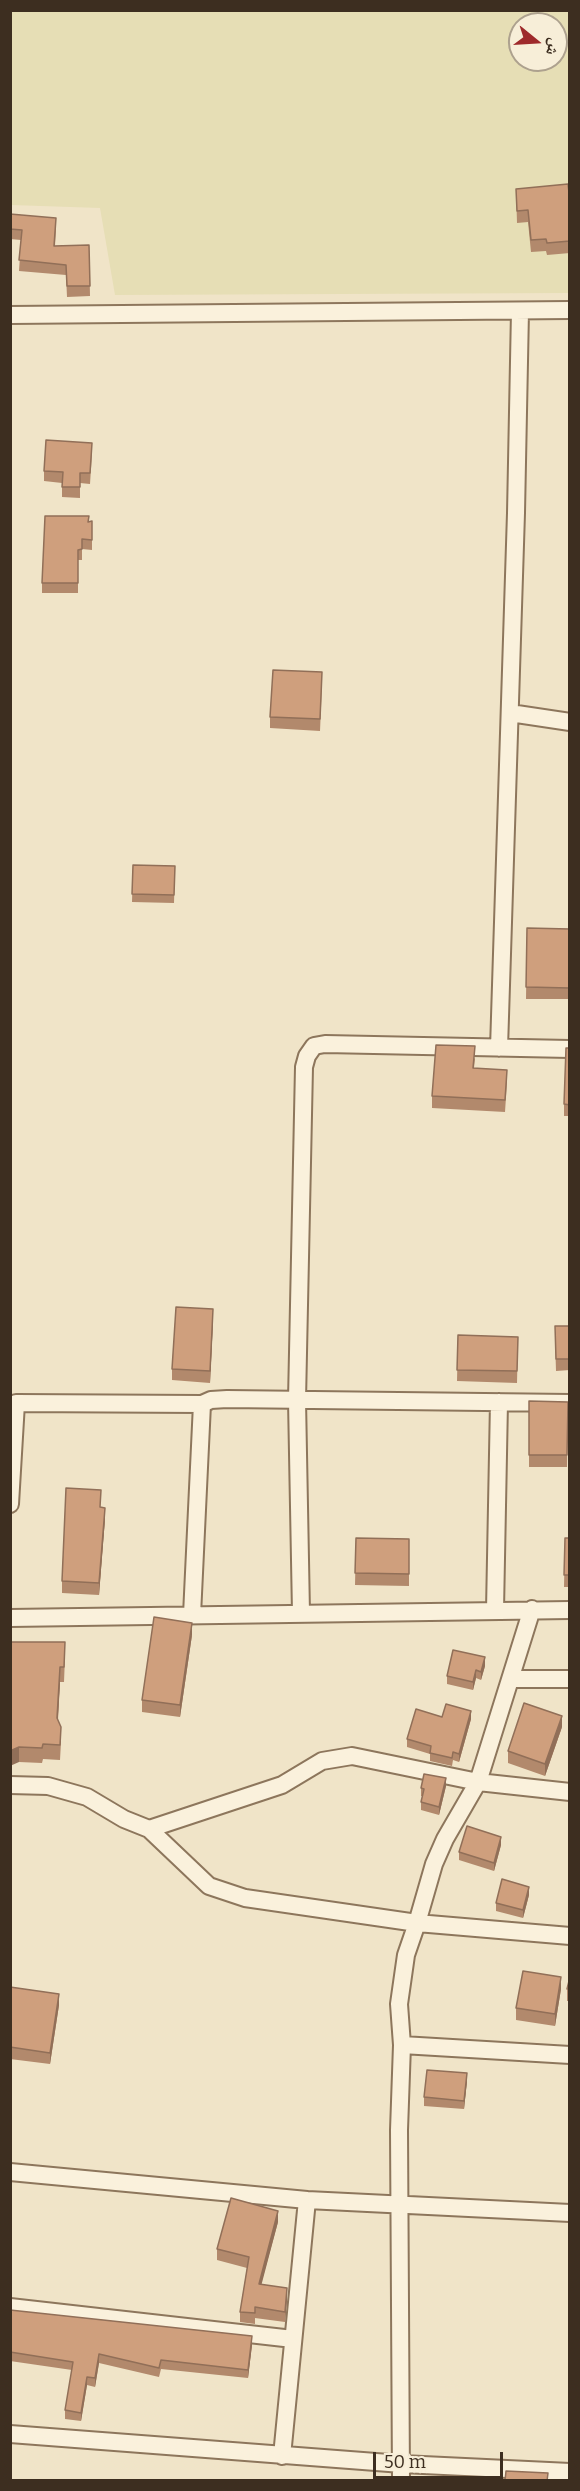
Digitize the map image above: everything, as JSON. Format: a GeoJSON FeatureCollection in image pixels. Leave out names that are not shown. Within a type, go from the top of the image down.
{"type":"FeatureCollection","features":[{"type":"Feature","properties":{"kind":"street"},"geometry":{"type":"LineString","coordinates":[[10,315],[570,310]]}},
{"type":"Feature","properties":{"kind":"street"},"geometry":{"type":"LineString","coordinates":[[499,1048],[520,311]]}},
{"type":"Feature","properties":{"kind":"street"},"geometry":{"type":"LineString","coordinates":[[510,713],[570,722]]}},
{"type":"Feature","properties":{"kind":"street"},"geometry":{"type":"LineString","coordinates":[[301,1613],[297,1400],[304,1066],[307,1056],[314,1046],[325,1044],[570,1049]]}},
{"type":"Feature","properties":{"kind":"street"},"geometry":{"type":"LineString","coordinates":[[10,1504],[16,1403],[202,1404],[226,1399],[570,1403]]}},
{"type":"Feature","properties":{"kind":"street"},"geometry":{"type":"LineString","coordinates":[[495,1610],[499,1402]]}},
{"type":"Feature","properties":{"kind":"street"},"geometry":{"type":"LineString","coordinates":[[192,1615],[202,1404]]}},
{"type":"Feature","properties":{"kind":"street"},"geometry":{"type":"LineString","coordinates":[[401,2472],[401,1979],[434,1864],[478,1782],[532,1609]]}},
{"type":"Feature","properties":{"kind":"street"},"geometry":{"type":"LineString","coordinates":[[10,1618],[570,1610]]}},
{"type":"Feature","properties":{"kind":"street"},"geometry":{"type":"LineString","coordinates":[[511,1679],[570,1679]]}},
{"type":"Feature","properties":{"kind":"street"},"geometry":{"type":"LineString","coordinates":[[149,1829],[282,1785],[322,1761],[352,1756],[478,1782],[570,1792]]}},
{"type":"Feature","properties":{"kind":"street"},"geometry":{"type":"LineString","coordinates":[[10,1785],[48,1786],[87,1797],[149,1829],[209,1886],[245,1898],[417,1923],[570,1936]]}},
{"type":"Feature","properties":{"kind":"street"},"geometry":{"type":"LineString","coordinates":[[402,2045],[570,2055]]}},
{"type":"Feature","properties":{"kind":"street"},"geometry":{"type":"LineString","coordinates":[[10,2172],[307,2200],[570,2212]]}},
{"type":"Feature","properties":{"kind":"street"},"geometry":{"type":"LineString","coordinates":[[282,2456],[307,2200]]}},
{"type":"Feature","properties":{"kind":"street"},"geometry":{"type":"LineString","coordinates":[[10,2307],[293,2340]]}},
{"type":"Feature","properties":{"kind":"street"},"geometry":{"type":"LineString","coordinates":[[10,2434],[282,2456],[401,2472],[489,2474],[570,2472]]}},
{"type":"Feature","properties":{"kind":"shaded area"},"geometry":{"type":"Polygon","coordinates":[[[11,11],[569,11],[569,293],[115,295],[100,208],[11,205],[11,11]]]}},
{"type":"Feature","properties":{"kind":"building"},"geometry":{"type":"Polygon","coordinates":[[[568,184],[570,241],[547,243],[546,239],[531,240],[528,210],[517,211],[516,189],[568,184]]]}},
{"type":"Feature","properties":{"kind":"building"},"geometry":{"type":"Polygon","coordinates":[[[10,214],[56,218],[54,246],[89,245],[90,286],[67,286],[66,265],[19,260],[22,230],[10,229],[10,214]]]}},
{"type":"Feature","properties":{"kind":"building"},"geometry":{"type":"Polygon","coordinates":[[[46,440],[92,443],[90,473],[80,473],[80,487],[62,487],[63,472],[44,471],[46,440]]]}},
{"type":"Feature","properties":{"kind":"building"},"geometry":{"type":"Polygon","coordinates":[[[45,516],[89,516],[88,522],[92,521],[92,540],[82,539],[82,549],[78,550],[78,583],[42,583],[45,516]]]}},
{"type":"Feature","properties":{"kind":"building"},"geometry":{"type":"Polygon","coordinates":[[[273,670],[322,672],[320,719],[270,717],[273,670]]]}},
{"type":"Feature","properties":{"kind":"building"},"geometry":{"type":"Polygon","coordinates":[[[133,865],[175,866],[174,895],[132,894],[133,865]]]}},
{"type":"Feature","properties":{"kind":"building"},"geometry":{"type":"Polygon","coordinates":[[[527,928],[570,929],[570,988],[526,987],[527,928]]]}},
{"type":"Feature","properties":{"kind":"building"},"geometry":{"type":"Polygon","coordinates":[[[436,1045],[475,1046],[473,1068],[507,1070],[505,1100],[432,1096],[436,1045]]]}},
{"type":"Feature","properties":{"kind":"building"},"geometry":{"type":"Polygon","coordinates":[[[566,1048],[570,1048],[570,1105],[564,1104],[566,1048]]]}},
{"type":"Feature","properties":{"kind":"building"},"geometry":{"type":"Polygon","coordinates":[[[176,1307],[213,1309],[210,1371],[172,1369],[176,1307]]]}},
{"type":"Feature","properties":{"kind":"building"},"geometry":{"type":"Polygon","coordinates":[[[555,1326],[570,1326],[570,1359],[556,1359],[555,1326]]]}},
{"type":"Feature","properties":{"kind":"building"},"geometry":{"type":"Polygon","coordinates":[[[458,1335],[518,1337],[517,1371],[457,1370],[458,1335]]]}},
{"type":"Feature","properties":{"kind":"building"},"geometry":{"type":"Polygon","coordinates":[[[529,1401],[568,1402],[567,1455],[529,1455],[529,1401]]]}},
{"type":"Feature","properties":{"kind":"building"},"geometry":{"type":"Polygon","coordinates":[[[66,1488],[101,1490],[100,1507],[105,1508],[99,1583],[62,1581],[66,1488]]]}},
{"type":"Feature","properties":{"kind":"building"},"geometry":{"type":"Polygon","coordinates":[[[356,1538],[409,1539],[409,1574],[355,1573],[356,1538]]]}},
{"type":"Feature","properties":{"kind":"building"},"geometry":{"type":"Polygon","coordinates":[[[565,1538],[570,1538],[570,1575],[564,1575],[565,1538]]]}},
{"type":"Feature","properties":{"kind":"building"},"geometry":{"type":"Polygon","coordinates":[[[154,1617],[192,1623],[180,1705],[142,1700],[154,1617]]]}},
{"type":"Feature","properties":{"kind":"building"},"geometry":{"type":"Polygon","coordinates":[[[10,1642],[65,1642],[64,1667],[60,1667],[57,1718],[61,1727],[60,1745],[43,1744],[42,1748],[19,1747],[10,1751],[10,1642]]]}},
{"type":"Feature","properties":{"kind":"building"},"geometry":{"type":"Polygon","coordinates":[[[453,1650],[485,1657],[481,1672],[476,1670],[473,1682],[447,1676],[453,1650]]]}},
{"type":"Feature","properties":{"kind":"building"},"geometry":{"type":"Polygon","coordinates":[[[524,1703],[562,1716],[545,1764],[508,1751],[524,1703]]]}},
{"type":"Feature","properties":{"kind":"building"},"geometry":{"type":"Polygon","coordinates":[[[446,1704],[471,1711],[459,1754],[453,1752],[452,1758],[430,1753],[431,1746],[407,1739],[416,1709],[442,1717],[446,1704]]]}},
{"type":"Feature","properties":{"kind":"building"},"geometry":{"type":"Polygon","coordinates":[[[424,1774],[446,1778],[439,1807],[421,1802],[424,1774]]]}},
{"type":"Feature","properties":{"kind":"building"},"geometry":{"type":"Polygon","coordinates":[[[467,1826],[501,1837],[494,1863],[459,1852],[467,1826]]]}},
{"type":"Feature","properties":{"kind":"building"},"geometry":{"type":"Polygon","coordinates":[[[502,1879],[529,1887],[523,1910],[496,1903],[502,1879]]]}},
{"type":"Feature","properties":{"kind":"building"},"geometry":{"type":"Polygon","coordinates":[[[523,1971],[561,1977],[555,2014],[516,2008],[523,1971]]]}},
{"type":"Feature","properties":{"kind":"building"},"geometry":{"type":"Polygon","coordinates":[[[10,1987],[59,1994],[50,2053],[10,2047],[10,1987]]]}},
{"type":"Feature","properties":{"kind":"building"},"geometry":{"type":"Polygon","coordinates":[[[427,2070],[467,2073],[464,2101],[424,2097],[427,2070]]]}},
{"type":"Feature","properties":{"kind":"building"},"geometry":{"type":"Polygon","coordinates":[[[231,2198],[278,2211],[259,2284],[287,2288],[285,2312],[255,2307],[255,2313],[240,2312],[249,2257],[217,2249],[231,2198]]]}},
{"type":"Feature","properties":{"kind":"building"},"geometry":{"type":"Polygon","coordinates":[[[10,2310],[252,2336],[248,2370],[161,2360],[159,2368],[99,2354],[95,2378],[87,2377],[81,2413],[65,2410],[73,2362],[10,2352],[10,2310]]]}},
{"type":"Feature","properties":{"kind":"building"},"geometry":{"type":"Polygon","coordinates":[[[506,2471],[548,2473],[547,2481],[505,2481],[506,2471]]]}}]}
